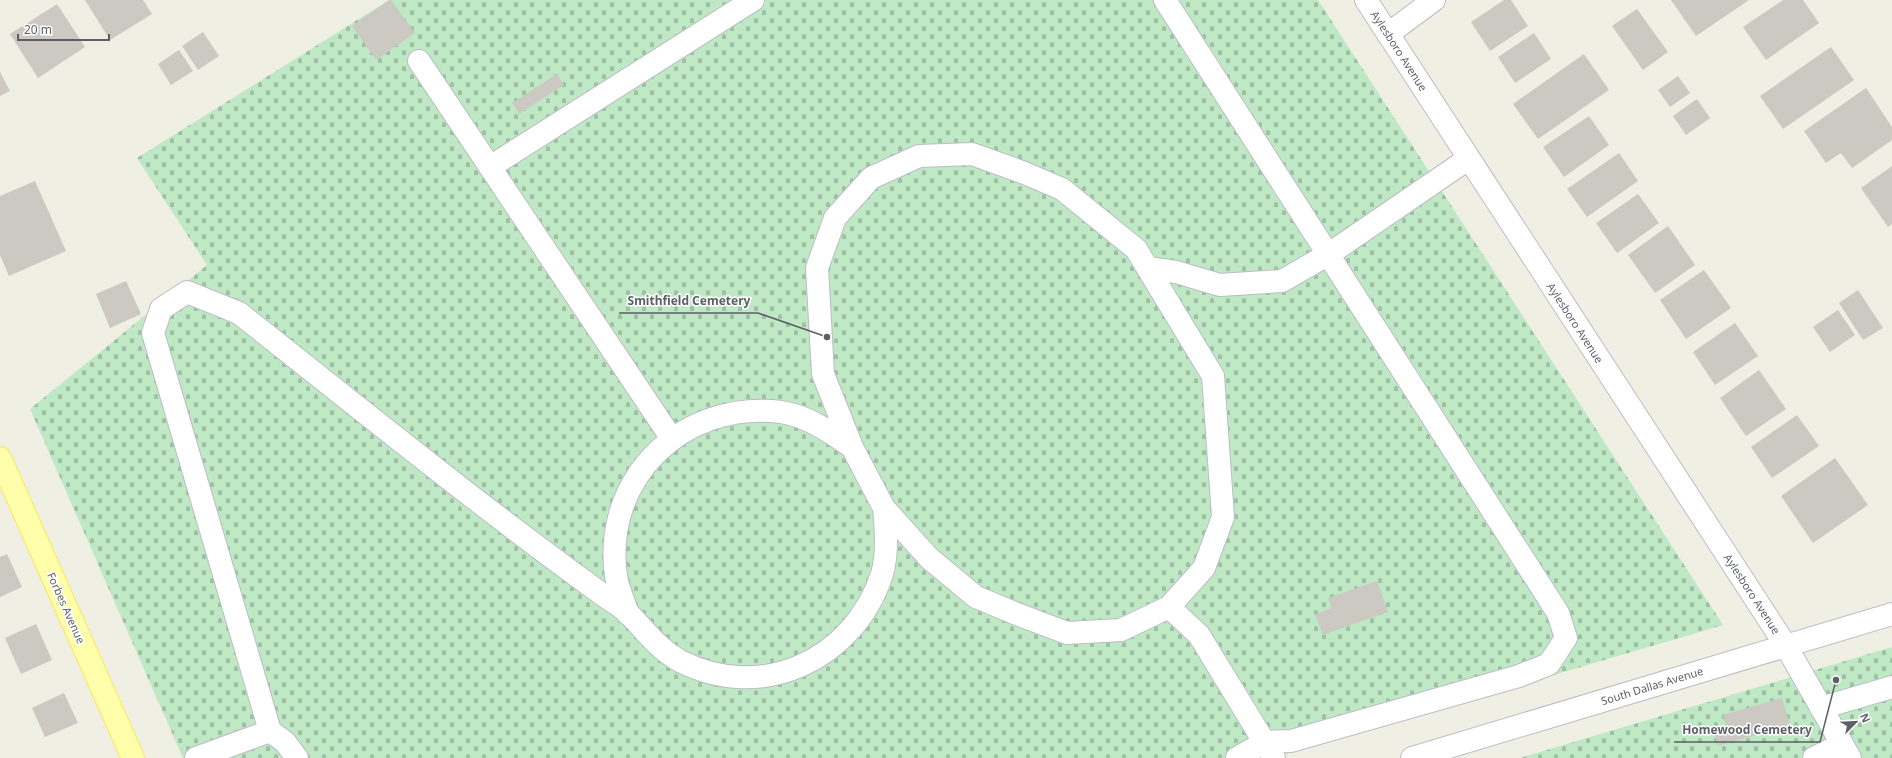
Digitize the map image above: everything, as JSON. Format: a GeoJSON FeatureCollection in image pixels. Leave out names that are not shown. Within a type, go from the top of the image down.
{"type":"FeatureCollection","features":[{"type":"Feature","properties":{"kind":"main road","name":"Forbes Avenue"},"geometry":{"type":"LineString","coordinates":[[0,458],[133,758]]}},
{"type":"Feature","properties":{"kind":"street"},"geometry":{"type":"LineString","coordinates":[[490,167],[753,0]]}},
{"type":"Feature","properties":{"kind":"street"},"geometry":{"type":"LineString","coordinates":[[1165,0],[1558,613],[1566,638],[1550,664],[1519,676],[1291,741],[1270,750],[1237,758]]}},
{"type":"Feature","properties":{"kind":"street","name":"Aylesboro Avenue"},"geometry":{"type":"LineString","coordinates":[[1366,0],[1786,646],[1846,751]]}},
{"type":"Feature","properties":{"kind":"street"},"geometry":{"type":"LineString","coordinates":[[1388,34],[1434,0]]}},
{"type":"Feature","properties":{"kind":"street"},"geometry":{"type":"LineString","coordinates":[[419,61],[672,439]]}},
{"type":"Feature","properties":{"kind":"street"},"geometry":{"type":"LineString","coordinates":[[972,154],[1022,172],[1062,189],[1136,249],[1148,268],[1213,376],[1220,464],[1222,518],[1204,568],[1169,608],[1121,630],[1067,633],[976,597],[929,558],[884,508],[852,447],[823,374],[817,268],[835,218],[871,178],[919,156],[972,154]]}},
{"type":"Feature","properties":{"kind":"street"},"geometry":{"type":"LineString","coordinates":[[1148,268],[1176,272],[1220,285],[1282,281],[1329,254],[1468,159]]}},
{"type":"Feature","properties":{"kind":"street"},"geometry":{"type":"LineString","coordinates":[[297,758],[285,742],[270,731],[153,333],[161,309],[187,292],[239,313],[529,542],[628,614],[653,642],[679,660],[708,672],[740,678],[772,675],[802,666],[830,650],[853,628],[871,602],[883,572],[887,540],[884,508]]}},
{"type":"Feature","properties":{"kind":"street"},"geometry":{"type":"LineString","coordinates":[[628,614],[616,576],[615,537],[624,500],[644,466],[672,439],[706,420],[713,418],[743,411],[782,412],[819,425],[852,447]]}},
{"type":"Feature","properties":{"kind":"street"},"geometry":{"type":"LineString","coordinates":[[1169,608],[1199,635],[1270,750]]}},
{"type":"Feature","properties":{"kind":"street","name":"South Dallas Avenue"},"geometry":{"type":"LineString","coordinates":[[1412,758],[1892,614]]}},
{"type":"Feature","properties":{"kind":"street"},"geometry":{"type":"LineString","coordinates":[[1821,708],[1892,687]]}},
{"type":"Feature","properties":{"kind":"street"},"geometry":{"type":"LineString","coordinates":[[196,758],[270,731]]}},
{"type":"Feature","properties":{"kind":"street"},"geometry":{"type":"LineString","coordinates":[[1814,758],[1846,751]]}},
{"type":"Feature","properties":{"kind":"green space"},"geometry":{"type":"Polygon","coordinates":[[[389,0],[1318,0],[1723,625],[1272,758],[183,758],[30,409],[207,265],[137,158],[389,0]]]}},
{"type":"Feature","properties":{"kind":"green space"},"geometry":{"type":"Polygon","coordinates":[[[1892,647],[1892,758],[1520,758],[1892,647]]]}},
{"type":"Feature","properties":{"kind":"building"},"geometry":{"type":"Polygon","coordinates":[[[85,0],[143,0],[152,14],[110,40],[85,0]]]}},
{"type":"Feature","properties":{"kind":"building"},"geometry":{"type":"Polygon","coordinates":[[[391,0],[415,33],[376,60],[352,26],[391,0]]]}},
{"type":"Feature","properties":{"kind":"building"},"geometry":{"type":"Polygon","coordinates":[[[1504,0],[1511,0],[1528,26],[1490,51],[1471,22],[1504,0]]]}},
{"type":"Feature","properties":{"kind":"building"},"geometry":{"type":"Polygon","coordinates":[[[1671,0],[1749,0],[1696,36],[1671,0]]]}},
{"type":"Feature","properties":{"kind":"building"},"geometry":{"type":"Polygon","coordinates":[[[1783,0],[1803,0],[1819,23],[1766,60],[1743,27],[1783,0]]]}},
{"type":"Feature","properties":{"kind":"building"},"geometry":{"type":"Polygon","coordinates":[[[57,4],[85,47],[38,78],[10,34],[57,4]]]}},
{"type":"Feature","properties":{"kind":"building"},"geometry":{"type":"Polygon","coordinates":[[[1637,9],[1668,52],[1643,70],[1612,26],[1637,9]]]}},
{"type":"Feature","properties":{"kind":"building"},"geometry":{"type":"Polygon","coordinates":[[[203,32],[219,56],[198,70],[182,46],[203,32]]]}},
{"type":"Feature","properties":{"kind":"building"},"geometry":{"type":"Polygon","coordinates":[[[1534,33],[1551,59],[1515,83],[1498,57],[1534,33]]]}},
{"type":"Feature","properties":{"kind":"building"},"geometry":{"type":"Polygon","coordinates":[[[1831,47],[1854,80],[1783,129],[1760,96],[1831,47]]]}},
{"type":"Feature","properties":{"kind":"building"},"geometry":{"type":"Polygon","coordinates":[[[179,50],[193,71],[171,85],[158,64],[179,50]]]}},
{"type":"Feature","properties":{"kind":"building"},"geometry":{"type":"Polygon","coordinates":[[[1584,54],[1609,90],[1538,139],[1513,104],[1584,54]]]}},
{"type":"Feature","properties":{"kind":"building"},"geometry":{"type":"Polygon","coordinates":[[[0,72],[10,91],[0,96],[0,72]]]}},
{"type":"Feature","properties":{"kind":"building"},"geometry":{"type":"Polygon","coordinates":[[[557,74],[564,85],[519,114],[512,103],[557,74]]]}},
{"type":"Feature","properties":{"kind":"building"},"geometry":{"type":"Polygon","coordinates":[[[1678,76],[1690,93],[1670,107],[1658,90],[1678,76]]]}},
{"type":"Feature","properties":{"kind":"building"},"geometry":{"type":"Polygon","coordinates":[[[1866,88],[1892,127],[1892,140],[1852,168],[1841,153],[1826,163],[1804,131],[1866,88]]]}},
{"type":"Feature","properties":{"kind":"building"},"geometry":{"type":"Polygon","coordinates":[[[1697,99],[1710,118],[1686,135],[1673,116],[1697,99]]]}},
{"type":"Feature","properties":{"kind":"building"},"geometry":{"type":"Polygon","coordinates":[[[1589,116],[1609,145],[1564,177],[1543,147],[1589,116]]]}},
{"type":"Feature","properties":{"kind":"building"},"geometry":{"type":"Polygon","coordinates":[[[1619,153],[1638,181],[1587,217],[1567,189],[1619,153]]]}},
{"type":"Feature","properties":{"kind":"building"},"geometry":{"type":"Polygon","coordinates":[[[1892,166],[1892,224],[1888,227],[1861,188],[1892,166]]]}},
{"type":"Feature","properties":{"kind":"building"},"geometry":{"type":"Polygon","coordinates":[[[35,181],[66,251],[9,276],[0,255],[0,196],[35,181]]]}},
{"type":"Feature","properties":{"kind":"building"},"geometry":{"type":"Polygon","coordinates":[[[1638,194],[1659,223],[1617,253],[1596,223],[1638,194]]]}},
{"type":"Feature","properties":{"kind":"building"},"geometry":{"type":"Polygon","coordinates":[[[1668,226],[1695,265],[1655,293],[1628,255],[1668,226]]]}},
{"type":"Feature","properties":{"kind":"building"},"geometry":{"type":"Polygon","coordinates":[[[1704,270],[1731,308],[1686,339],[1660,300],[1704,270]]]}},
{"type":"Feature","properties":{"kind":"building"},"geometry":{"type":"Polygon","coordinates":[[[126,281],[141,314],[110,328],[96,294],[126,281]]]}},
{"type":"Feature","properties":{"kind":"building"},"geometry":{"type":"Polygon","coordinates":[[[1858,290],[1883,328],[1863,340],[1839,303],[1858,290]]]}},
{"type":"Feature","properties":{"kind":"building"},"geometry":{"type":"Polygon","coordinates":[[[1838,310],[1855,335],[1830,352],[1813,327],[1838,310]]]}},
{"type":"Feature","properties":{"kind":"building"},"geometry":{"type":"Polygon","coordinates":[[[1735,323],[1758,356],[1715,385],[1693,352],[1735,323]]]}},
{"type":"Feature","properties":{"kind":"building"},"geometry":{"type":"Polygon","coordinates":[[[1759,370],[1786,409],[1746,436],[1720,398],[1759,370]]]}},
{"type":"Feature","properties":{"kind":"building"},"geometry":{"type":"Polygon","coordinates":[[[1797,415],[1819,446],[1772,478],[1751,447],[1797,415]]]}},
{"type":"Feature","properties":{"kind":"building"},"geometry":{"type":"Polygon","coordinates":[[[1835,458],[1868,505],[1813,543],[1781,496],[1835,458]]]}},
{"type":"Feature","properties":{"kind":"building"},"geometry":{"type":"Polygon","coordinates":[[[7,554],[22,587],[0,597],[0,557],[7,554]]]}},
{"type":"Feature","properties":{"kind":"building"},"geometry":{"type":"Polygon","coordinates":[[[1377,581],[1388,612],[1323,635],[1315,614],[1332,608],[1328,598],[1377,581]]]}},
{"type":"Feature","properties":{"kind":"building"},"geometry":{"type":"Polygon","coordinates":[[[36,624],[52,660],[21,674],[5,638],[36,624]]]}},
{"type":"Feature","properties":{"kind":"building"},"geometry":{"type":"Polygon","coordinates":[[[64,693],[78,723],[45,737],[32,708],[64,693]]]}},
{"type":"Feature","properties":{"kind":"building"},"geometry":{"type":"Polygon","coordinates":[[[1782,698],[1790,725],[1718,746],[1713,729],[1726,725],[1723,715],[1782,698]]]}},
{"type":"Feature","properties":{"kind":"place","name":"Smithfield Cemetery"},"geometry":{"type":"Point","coordinates":[827,337]}},
{"type":"Feature","properties":{"kind":"place","name":"Homewood Cemetery"},"geometry":{"type":"Point","coordinates":[1836,680]}}]}
